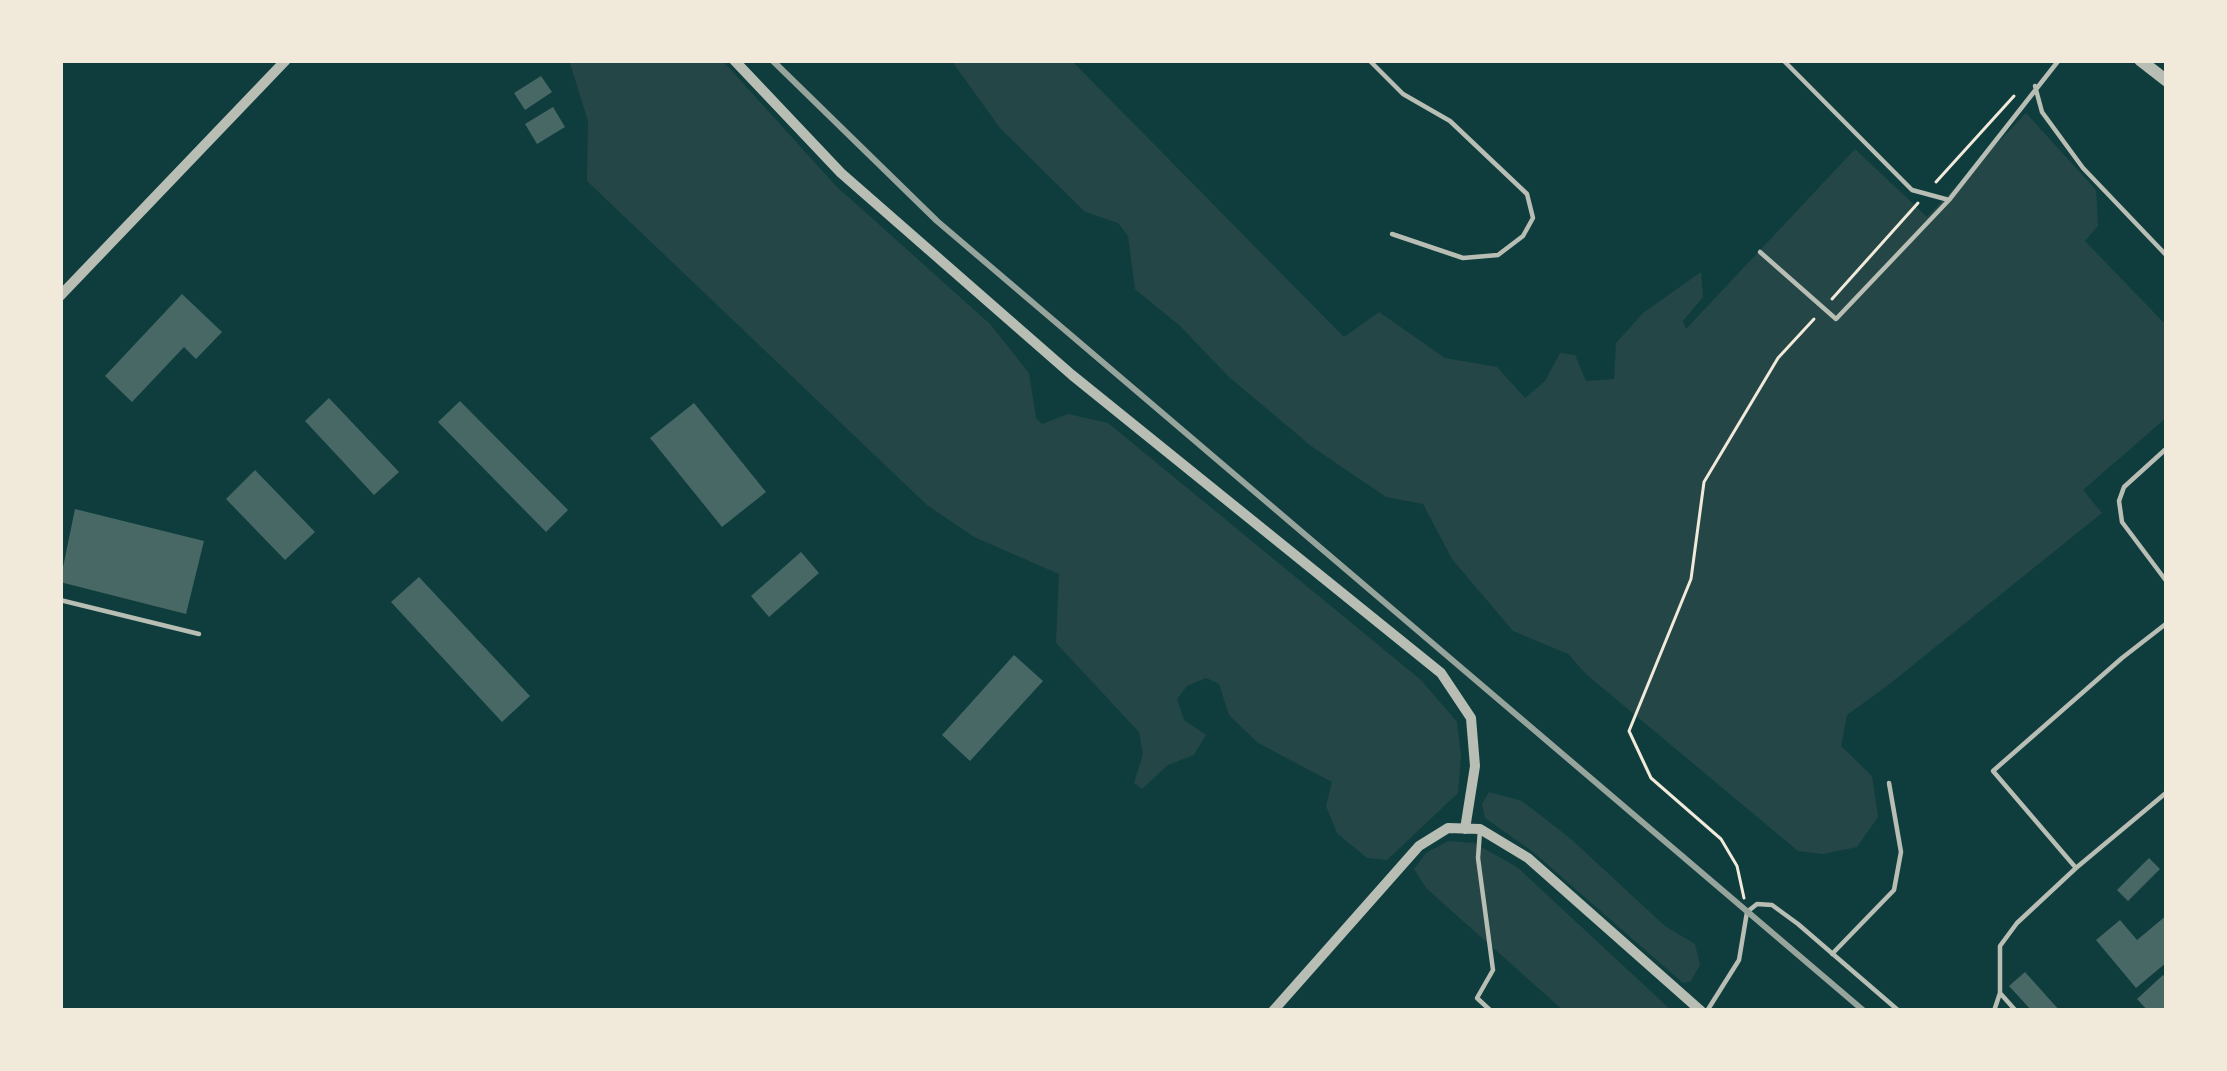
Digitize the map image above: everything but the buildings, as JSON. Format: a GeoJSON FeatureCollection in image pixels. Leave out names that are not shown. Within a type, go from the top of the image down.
{"type":"FeatureCollection","features":[{"type":"Feature","properties":{"kind":"street"},"geometry":{"type":"LineString","coordinates":[[60,296],[286,60]]}},
{"type":"Feature","properties":{"kind":"street"},"geometry":{"type":"LineString","coordinates":[[734,60],[841,173],[1072,375],[1441,673],[1471,718],[1475,766],[1465,829]]}},
{"type":"Feature","properties":{"kind":"street"},"geometry":{"type":"LineString","coordinates":[[2140,60],[2167,81]]}},
{"type":"Feature","properties":{"kind":"street"},"geometry":{"type":"LineString","coordinates":[[1273,1011],[1419,846],[1448,828],[1480,829],[1528,858],[1704,1011]]}},
{"type":"Feature","properties":{"kind":"lane"},"geometry":{"type":"LineString","coordinates":[[1370,60],[1403,94],[1450,121],[1527,194],[1534,218],[1523,236],[1498,255],[1462,259],[1392,234]]}},
{"type":"Feature","properties":{"kind":"lane"},"geometry":{"type":"LineString","coordinates":[[1783,60],[1912,190],[1949,200]]}},
{"type":"Feature","properties":{"kind":"lane"},"geometry":{"type":"LineString","coordinates":[[1760,252],[1836,319],[1949,200],[2059,60]]}},
{"type":"Feature","properties":{"kind":"lane"},"geometry":{"type":"LineString","coordinates":[[2035,86],[2042,112],[2083,168],[2167,256]]}},
{"type":"Feature","properties":{"kind":"lane"},"geometry":{"type":"LineString","coordinates":[[2167,448],[2124,487],[2119,501],[2122,522],[2167,583]]}},
{"type":"Feature","properties":{"kind":"lane"},"geometry":{"type":"LineString","coordinates":[[60,600],[200,634]]}},
{"type":"Feature","properties":{"kind":"lane"},"geometry":{"type":"LineString","coordinates":[[2076,868],[1993,770],[2167,623]]}},
{"type":"Feature","properties":{"kind":"lane"},"geometry":{"type":"LineString","coordinates":[[1832,954],[1894,890],[1901,853],[1889,783]]}},
{"type":"Feature","properties":{"kind":"lane"},"geometry":{"type":"LineString","coordinates":[[1994,1011],[2000,993],[2000,946],[2018,923],[2167,792]]}},
{"type":"Feature","properties":{"kind":"lane"},"geometry":{"type":"LineString","coordinates":[[1480,829],[1478,858],[1493,970],[1477,998],[1491,1011]]}},
{"type":"Feature","properties":{"kind":"lane"},"geometry":{"type":"LineString","coordinates":[[1704,1011],[1739,961],[1747,912],[1756,904],[1772,905],[1899,1011]]}},
{"type":"Feature","properties":{"kind":"lane"},"geometry":{"type":"LineString","coordinates":[[2000,993],[2016,1011]]}},
{"type":"Feature","properties":{"kind":"path"},"geometry":{"type":"LineString","coordinates":[[1747,912],[1737,866],[1721,839],[1651,778],[1629,731],[1691,579],[1704,482],[1778,358],[2016,94]]}},
{"type":"Feature","properties":{"kind":"shaded area"},"geometry":{"type":"Polygon","coordinates":[[[569,60],[722,60],[836,186],[990,324],[1029,373],[1036,418],[1042,424],[1068,414],[1108,423],[1421,680],[1457,722],[1458,793],[1387,860],[1367,858],[1337,833],[1326,806],[1332,782],[1258,743],[1229,715],[1219,684],[1206,678],[1187,686],[1177,699],[1184,720],[1206,735],[1194,755],[1168,765],[1142,789],[1134,783],[1143,754],[1139,732],[1056,643],[1059,574],[974,537],[927,505],[587,181],[588,121],[569,60]]]}},
{"type":"Feature","properties":{"kind":"shaded area"},"geometry":{"type":"Polygon","coordinates":[[[951,60],[1071,60],[1344,337],[1379,312],[1445,358],[1497,367],[1525,398],[1545,381],[1560,353],[1575,355],[1586,381],[1614,379],[1616,343],[1643,313],[1701,272],[1703,297],[1683,321],[1686,329],[1855,149],[1927,217],[2026,113],[2096,190],[2098,226],[2085,241],[2167,326],[2167,417],[2083,490],[2102,513],[1847,715],[1841,746],[1872,776],[1878,817],[1857,847],[1823,854],[1798,851],[1568,654],[1513,631],[1452,559],[1423,504],[1386,497],[1311,446],[1229,377],[1180,326],[1135,289],[1128,236],[1118,223],[1085,212],[1000,128],[951,60]]]}},
{"type":"Feature","properties":{"kind":"shaded area"},"geometry":{"type":"Polygon","coordinates":[[[1489,792],[1522,801],[1571,839],[1665,926],[1695,944],[1700,965],[1691,981],[1683,983],[1532,851],[1485,818],[1482,804],[1489,792]]]}},
{"type":"Feature","properties":{"kind":"shaded area"},"geometry":{"type":"Polygon","coordinates":[[[1448,841],[1474,843],[1517,867],[1672,1011],[1564,1011],[1426,888],[1414,869],[1426,853],[1448,841]]]}},
{"type":"Feature","properties":{"kind":"railway"},"geometry":{"type":"LineString","coordinates":[[772,60],[937,221],[1864,1011]]}}]}
